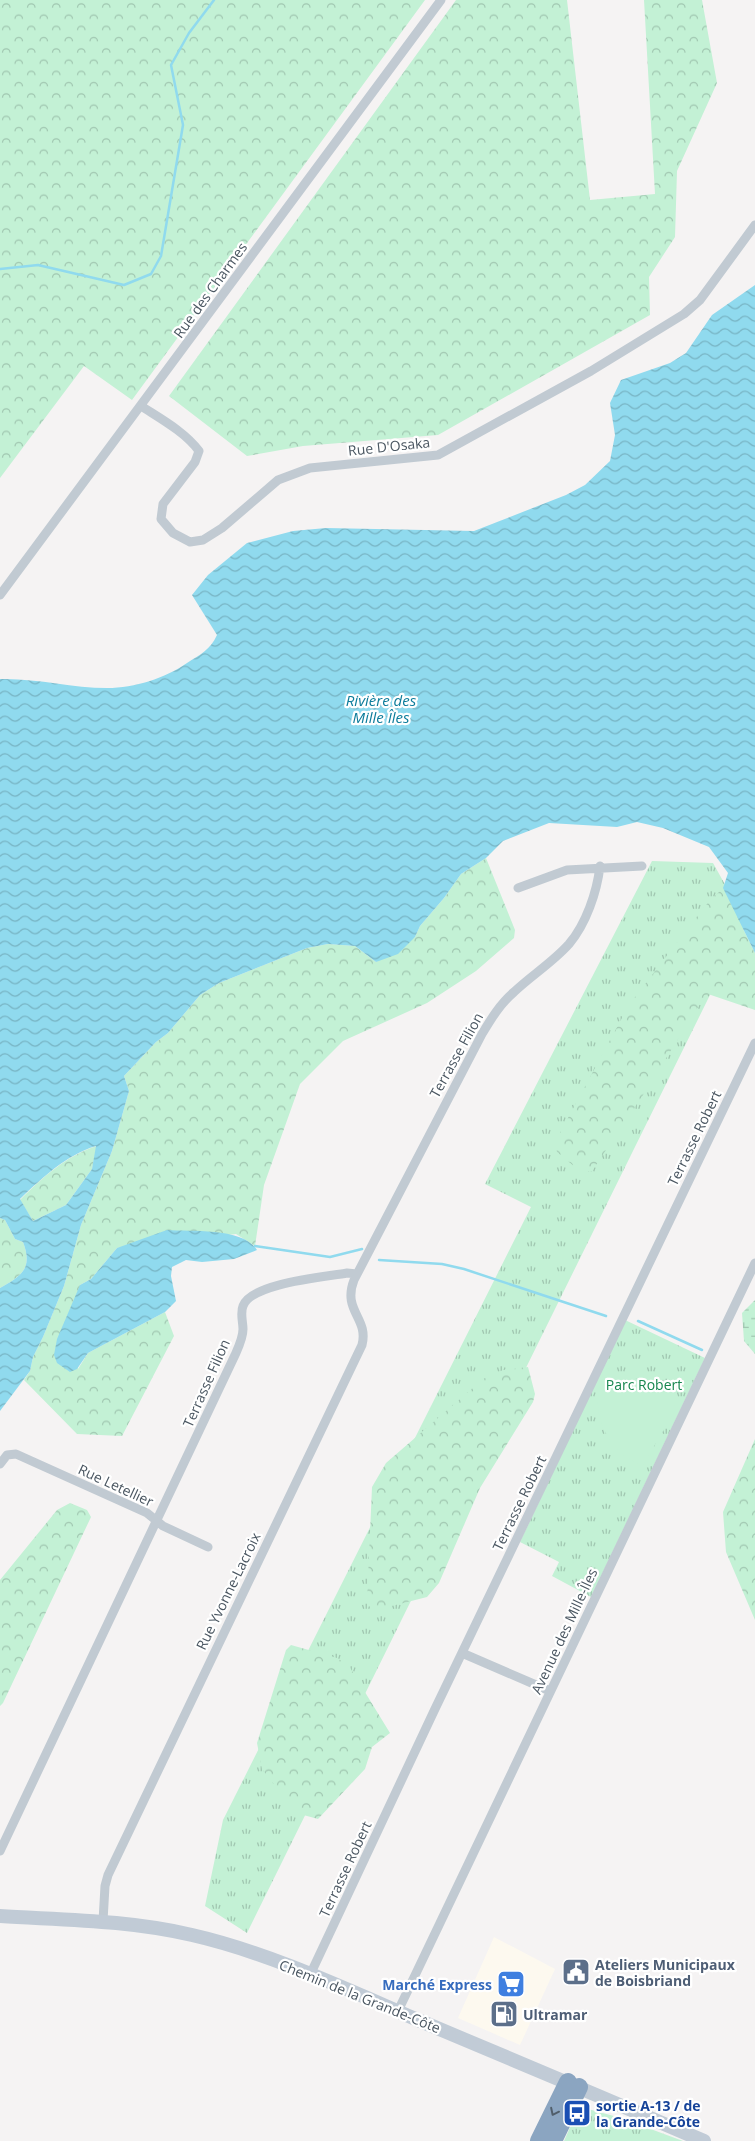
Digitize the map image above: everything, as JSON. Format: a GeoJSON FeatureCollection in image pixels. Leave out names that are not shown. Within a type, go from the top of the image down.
{"type":"FeatureCollection","features":[{"type":"Feature","properties":{"kind":"highway"},"geometry":{"type":"LineString","coordinates":[[539,2141],[574,2085]]}},
{"type":"Feature","properties":{"kind":"highway"},"geometry":{"type":"LineString","coordinates":[[553,2141],[574,2085]]}},
{"type":"Feature","properties":{"kind":"main road","name":"Chemin de la Grande-Côte"},"geometry":{"type":"LineString","coordinates":[[0,1916],[103,1921],[160,1929],[208,1939],[255,1954],[398,2011],[704,2141]]}},
{"type":"Feature","properties":{"kind":"street","name":"Rue des Charmes"},"geometry":{"type":"LineString","coordinates":[[0,595],[441,0]]}},
{"type":"Feature","properties":{"kind":"street","name":"Rue D'Osaka"},"geometry":{"type":"LineString","coordinates":[[141,406],[180,432],[199,451],[195,462],[163,504],[161,519],[173,532],[190,542],[203,540],[222,528],[278,480],[310,468],[438,455],[591,371],[684,314],[700,300],[755,225]]}},
{"type":"Feature","properties":{"kind":"street"},"geometry":{"type":"LineString","coordinates":[[518,888],[567,870],[600,866],[642,866]]}},
{"type":"Feature","properties":{"kind":"street","name":"Terrasse Filion"},"geometry":{"type":"LineString","coordinates":[[0,1851],[158,1522],[238,1348],[242,1334],[242,1309],[244,1303],[257,1292],[287,1284],[347,1273],[357,1274],[482,1034],[498,1009],[508,998],[574,938],[591,901],[600,866]]}},
{"type":"Feature","properties":{"kind":"street","name":"Terrasse Robert"},"geometry":{"type":"LineString","coordinates":[[310,1975],[462,1653],[755,1043]]}},
{"type":"Feature","properties":{"kind":"street","name":"Avenue des Mille-Îles"},"geometry":{"type":"LineString","coordinates":[[398,2011],[755,1263]]}},
{"type":"Feature","properties":{"kind":"street","name":"Rue Yvonne-Lacroix"},"geometry":{"type":"LineString","coordinates":[[103,1921],[105,1886],[108,1875],[362,1345],[364,1335],[362,1327],[350,1301],[351,1289],[357,1274]]}},
{"type":"Feature","properties":{"kind":"street","name":"Rue Letellier"},"geometry":{"type":"LineString","coordinates":[[0,1464],[10,1454],[16,1454],[147,1513],[171,1530],[208,1546]]}},
{"type":"Feature","properties":{"kind":"street"},"geometry":{"type":"LineString","coordinates":[[462,1653],[550,1691]]}},
{"type":"Feature","properties":{"kind":"shaded area"},"geometry":{"type":"Polygon","coordinates":[[[494,1937],[555,1969],[520,2045],[458,2018],[494,1937]]]}},
{"type":"Feature","properties":{"kind":"green space"},"geometry":{"type":"Polygon","coordinates":[[[0,0],[425,0],[132,400],[84,366],[0,478],[0,0]]]}},
{"type":"Feature","properties":{"kind":"green space"},"geometry":{"type":"Polygon","coordinates":[[[456,0],[567,0],[590,200],[655,194],[644,0],[702,0],[717,83],[677,171],[675,237],[649,277],[650,315],[438,435],[303,446],[247,456],[169,396],[456,0]]]}},
{"type":"Feature","properties":{"kind":"green space"},"geometry":{"type":"Polygon","coordinates":[[[486,858],[515,930],[514,938],[476,971],[427,1003],[343,1041],[300,1084],[264,1185],[255,1246],[236,1234],[117,1248],[91,1279],[80,1285],[78,1369],[88,1353],[165,1312],[174,1336],[122,1436],[77,1434],[24,1380],[30,1371],[33,1357],[64,1286],[81,1225],[112,1151],[129,1091],[124,1076],[156,1042],[168,1033],[200,995],[219,983],[307,948],[328,944],[355,946],[376,962],[415,937],[420,926],[444,898],[461,874],[486,858]]]}},
{"type":"Feature","properties":{"kind":"green space"},"geometry":{"type":"Polygon","coordinates":[[[652,861],[713,863],[746,922],[247,1933],[205,1906],[223,1820],[531,1207],[485,1184],[652,861]]]}},
{"type":"Feature","properties":{"kind":"green space"},"geometry":{"type":"Polygon","coordinates":[[[723,888],[755,953],[755,1010],[708,994],[592,1171],[581,1172],[557,1152],[555,1142],[629,1005],[705,906],[723,888]]]}},
{"type":"Feature","properties":{"kind":"green space"},"geometry":{"type":"Polygon","coordinates":[[[97,1146],[92,1169],[66,1205],[33,1221],[20,1200],[65,1161],[97,1146]]]}},
{"type":"Feature","properties":{"kind":"green space"},"geometry":{"type":"Polygon","coordinates":[[[0,1218],[5,1220],[15,1239],[23,1242],[27,1258],[24,1270],[20,1275],[0,1288],[0,1218]]]}},
{"type":"Feature","properties":{"kind":"green space"},"geometry":{"type":"Polygon","coordinates":[[[755,1300],[755,1354],[744,1341],[742,1313],[755,1300]]]}},
{"type":"Feature","properties":{"kind":"green space","name":"Parc Robert"},"geometry":{"type":"Polygon","coordinates":[[[625,1320],[705,1358],[591,1597],[552,1576],[559,1562],[520,1542],[625,1320]]]}},
{"type":"Feature","properties":{"kind":"green space"},"geometry":{"type":"Polygon","coordinates":[[[528,1367],[535,1394],[533,1402],[480,1488],[439,1583],[427,1597],[372,1611],[367,1602],[372,1487],[386,1463],[483,1379],[503,1370],[528,1367]]]}},
{"type":"Feature","properties":{"kind":"green space"},"geometry":{"type":"Polygon","coordinates":[[[607,1368],[669,1391],[676,1409],[643,1465],[622,1454],[607,1435],[602,1425],[598,1401],[600,1385],[607,1368]]]}},
{"type":"Feature","properties":{"kind":"green space"},"geometry":{"type":"Polygon","coordinates":[[[755,1439],[755,1620],[726,1552],[723,1512],[755,1439]]]}},
{"type":"Feature","properties":{"kind":"green space"},"geometry":{"type":"Polygon","coordinates":[[[70,1503],[87,1510],[91,1517],[0,1706],[0,1580],[57,1510],[70,1503]]]}},
{"type":"Feature","properties":{"kind":"green space"},"geometry":{"type":"Polygon","coordinates":[[[291,1645],[337,1658],[349,1666],[390,1733],[372,1747],[365,1769],[318,1819],[296,1813],[262,1769],[257,1743],[286,1650],[291,1645]]]}},
{"type":"Feature","properties":{"kind":"green space"},"geometry":{"type":"Polygon","coordinates":[[[588,2109],[621,2118],[683,2141],[564,2141],[576,2114],[588,2109]]]}},
{"type":"Feature","properties":{"kind":"water","name":"Rivière des Mille Îles"},"geometry":{"type":"Polygon","coordinates":[[[755,285],[755,953],[723,888],[728,873],[709,847],[663,828],[637,822],[617,827],[549,823],[503,841],[486,858],[461,874],[444,898],[420,926],[415,937],[398,954],[376,962],[355,946],[328,944],[307,948],[219,983],[200,995],[168,1033],[156,1042],[124,1076],[129,1091],[112,1151],[81,1225],[64,1286],[33,1357],[30,1371],[0,1411],[0,1288],[20,1275],[24,1270],[27,1258],[23,1242],[15,1239],[5,1220],[0,1218],[0,679],[27,680],[94,688],[118,688],[139,684],[169,673],[205,651],[217,635],[192,595],[208,575],[247,543],[293,531],[326,528],[474,531],[566,495],[585,485],[610,461],[615,435],[610,403],[621,380],[670,363],[686,353],[712,315],[755,285]],[[96,1146],[65,1161],[37,1183],[20,1199],[33,1221],[66,1205],[92,1169],[96,1146]]]}},
{"type":"Feature","properties":{"kind":"water"},"geometry":{"type":"Polygon","coordinates":[[[167,1230],[229,1234],[240,1237],[257,1250],[234,1259],[202,1262],[186,1260],[172,1267],[171,1276],[176,1301],[165,1312],[88,1353],[77,1369],[70,1372],[57,1363],[54,1355],[57,1339],[80,1285],[91,1279],[117,1248],[167,1230]]]}},
{"type":"Feature","properties":{"kind":"waterway"},"geometry":{"type":"LineString","coordinates":[[0,269],[38,265],[124,285],[151,274],[161,256],[183,125],[171,65],[189,33],[214,0]]}},
{"type":"Feature","properties":{"kind":"waterway"},"geometry":{"type":"LineString","coordinates":[[255,1246],[330,1257],[362,1249]]}},
{"type":"Feature","properties":{"kind":"waterway"},"geometry":{"type":"LineString","coordinates":[[379,1260],[442,1264],[464,1269],[606,1316]]}},
{"type":"Feature","properties":{"kind":"waterway"},"geometry":{"type":"LineString","coordinates":[[638,1321],[702,1350]]}},
{"type":"Feature","properties":{"kind":"place","name":"Ateliers Municipaux de Boisbriand"},"geometry":{"type":"Point","coordinates":[576,1972]}},
{"type":"Feature","properties":{"kind":"place","name":"Marché Express"},"geometry":{"type":"Point","coordinates":[511,1984]}},
{"type":"Feature","properties":{"kind":"place","name":"Ultramar"},"geometry":{"type":"Point","coordinates":[504,2014]}},
{"type":"Feature","properties":{"kind":"place","name":"sortie A-13 / de la Grande-Côte"},"geometry":{"type":"Point","coordinates":[577,2113]}}]}
